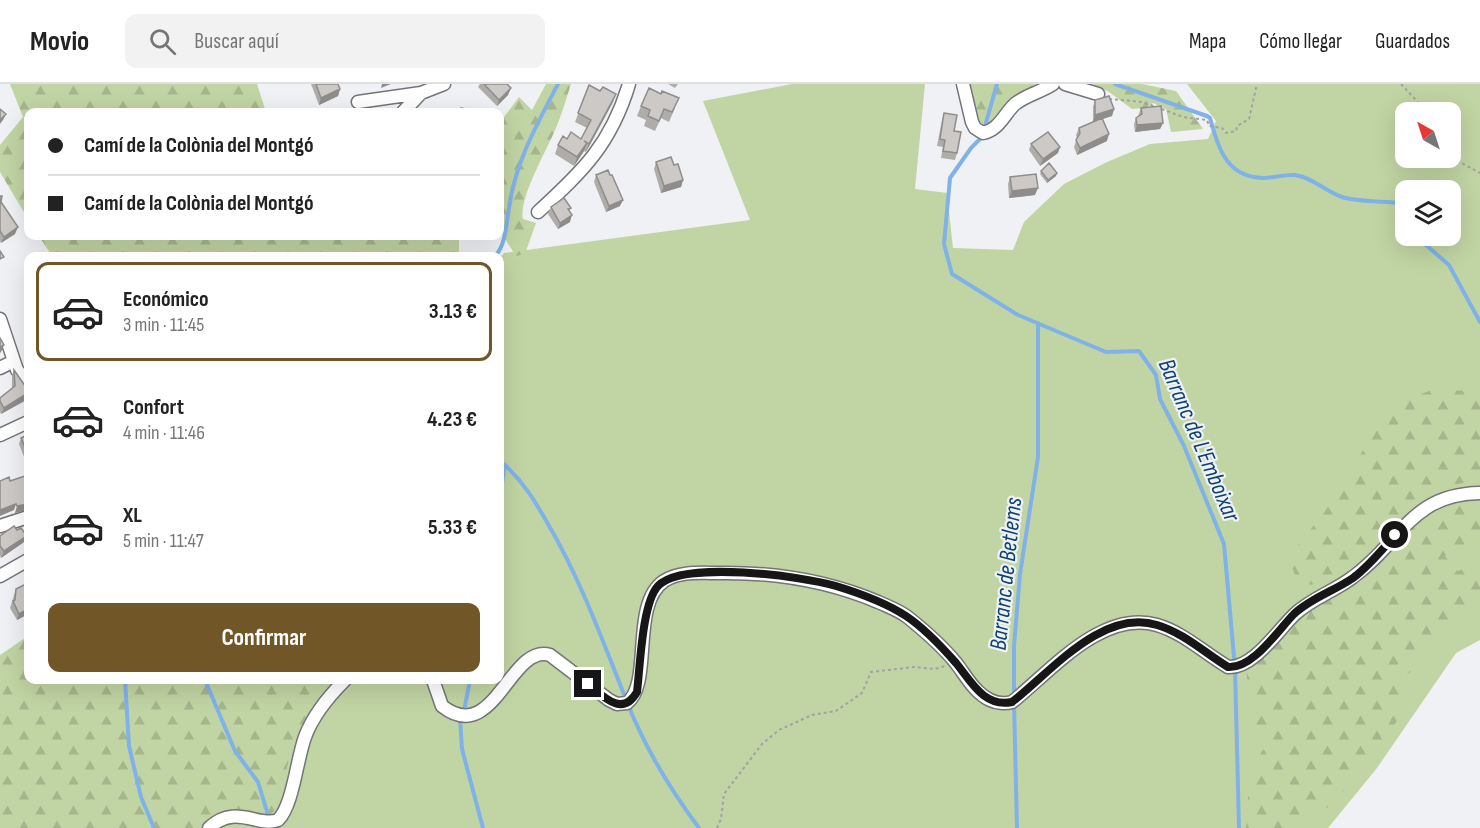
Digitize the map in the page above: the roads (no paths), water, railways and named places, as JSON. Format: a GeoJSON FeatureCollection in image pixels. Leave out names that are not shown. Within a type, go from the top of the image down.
{"type":"FeatureCollection","features":[{"type":"Feature","properties":{"kind":"street"},"geometry":{"type":"LineString","coordinates":[[358,102],[421,93],[444,84]]}},
{"type":"Feature","properties":{"kind":"street"},"geometry":{"type":"LineString","coordinates":[[538,212],[580,174],[598,152],[615,121],[629,84]]}},
{"type":"Feature","properties":{"kind":"street"},"geometry":{"type":"LineString","coordinates":[[963,84],[972,122],[975,128],[983,133],[996,127],[1021,100],[1053,84]]}},
{"type":"Feature","properties":{"kind":"street"},"geometry":{"type":"LineString","coordinates":[[1065,84],[1098,94]]}},
{"type":"Feature","properties":{"kind":"street"},"geometry":{"type":"LineString","coordinates":[[407,108],[421,93]]}},
{"type":"Feature","properties":{"kind":"street"},"geometry":{"type":"LineString","coordinates":[[0,319],[14,361],[24,378]]}},
{"type":"Feature","properties":{"kind":"street"},"geometry":{"type":"LineString","coordinates":[[0,368],[14,361]]}},
{"type":"Feature","properties":{"kind":"street"},"geometry":{"type":"LineString","coordinates":[[0,435],[24,424]]}},
{"type":"Feature","properties":{"kind":"street"},"geometry":{"type":"LineString","coordinates":[[434,684],[442,706],[460,717],[468,716],[483,710],[506,687],[532,655],[542,653],[550,655],[609,700],[617,704],[627,703],[637,692],[645,622],[651,597],[657,587],[667,579],[689,573],[750,573],[794,577],[836,586],[859,594],[908,617],[955,663],[975,689],[995,702],[1012,702],[1058,661],[1089,640],[1121,625],[1141,622],[1156,625],[1183,637],[1228,667],[1240,666],[1258,653],[1303,606],[1358,573],[1414,516],[1444,499],[1456,495],[1480,493]]}},
{"type":"Feature","properties":{"kind":"street"},"geometry":{"type":"LineString","coordinates":[[0,526],[24,518]]}},
{"type":"Feature","properties":{"kind":"street"},"geometry":{"type":"LineString","coordinates":[[0,576],[24,562]]}},
{"type":"Feature","properties":{"kind":"street"},"geometry":{"type":"LineString","coordinates":[[209,828],[216,821],[228,818],[264,826],[280,818],[289,798],[306,734],[328,698],[341,684]]}},
{"type":"Feature","properties":{"kind":"waterway","name":"Barranc de L'Emboixar"},"geometry":{"type":"LineString","coordinates":[[504,235],[516,175],[535,129],[558,84]]}},
{"type":"Feature","properties":{"kind":"waterway","name":"Barranc de L'Emboixar"},"geometry":{"type":"LineString","coordinates":[[985,126],[997,84]]}},
{"type":"Feature","properties":{"kind":"waterway"},"geometry":{"type":"LineString","coordinates":[[1115,84],[1210,118],[1221,150],[1232,167],[1240,173],[1263,178],[1301,176],[1348,199],[1395,203]]}},
{"type":"Feature","properties":{"kind":"waterway","name":"Barranc de L'Emboixar"},"geometry":{"type":"LineString","coordinates":[[982,137],[971,148],[950,178],[944,244],[952,274],[1018,315],[1106,352],[1139,351],[1156,375],[1160,399],[1184,446],[1224,544],[1235,668],[1239,828]]}},
{"type":"Feature","properties":{"kind":"waterway","name":"Barranc de L'Emboixar"},"geometry":{"type":"LineString","coordinates":[[498,252],[503,240]]}},
{"type":"Feature","properties":{"kind":"waterway"},"geometry":{"type":"LineString","coordinates":[[1427,246],[1449,265],[1480,322]]}},
{"type":"Feature","properties":{"kind":"waterway","name":"Barranc de Betlems"},"geometry":{"type":"LineString","coordinates":[[1014,695],[1014,646],[1020,574],[1038,457],[1038,323]]}},
{"type":"Feature","properties":{"kind":"waterway","name":"Barranc de L'Emboixar"},"geometry":{"type":"LineString","coordinates":[[504,464],[504,471]]}},
{"type":"Feature","properties":{"kind":"waterway"},"geometry":{"type":"LineString","coordinates":[[505,465],[529,493],[560,545],[591,612],[642,736],[668,783],[699,828]]}},
{"type":"Feature","properties":{"kind":"waterway"},"geometry":{"type":"LineString","coordinates":[[125,684],[129,746],[141,797],[154,828]]}},
{"type":"Feature","properties":{"kind":"waterway"},"geometry":{"type":"LineString","coordinates":[[207,684],[235,751],[258,782],[272,828]]}},
{"type":"Feature","properties":{"kind":"waterway","name":"Barranc de L'Emboixar"},"geometry":{"type":"LineString","coordinates":[[464,711],[469,684]]}},
{"type":"Feature","properties":{"kind":"waterway","name":"Barranc de Betlems"},"geometry":{"type":"LineString","coordinates":[[1014,703],[1017,828]]}},
{"type":"Feature","properties":{"kind":"waterway","name":"Barranc de L'Emboixar"},"geometry":{"type":"LineString","coordinates":[[460,718],[462,749],[483,828]]}}]}
